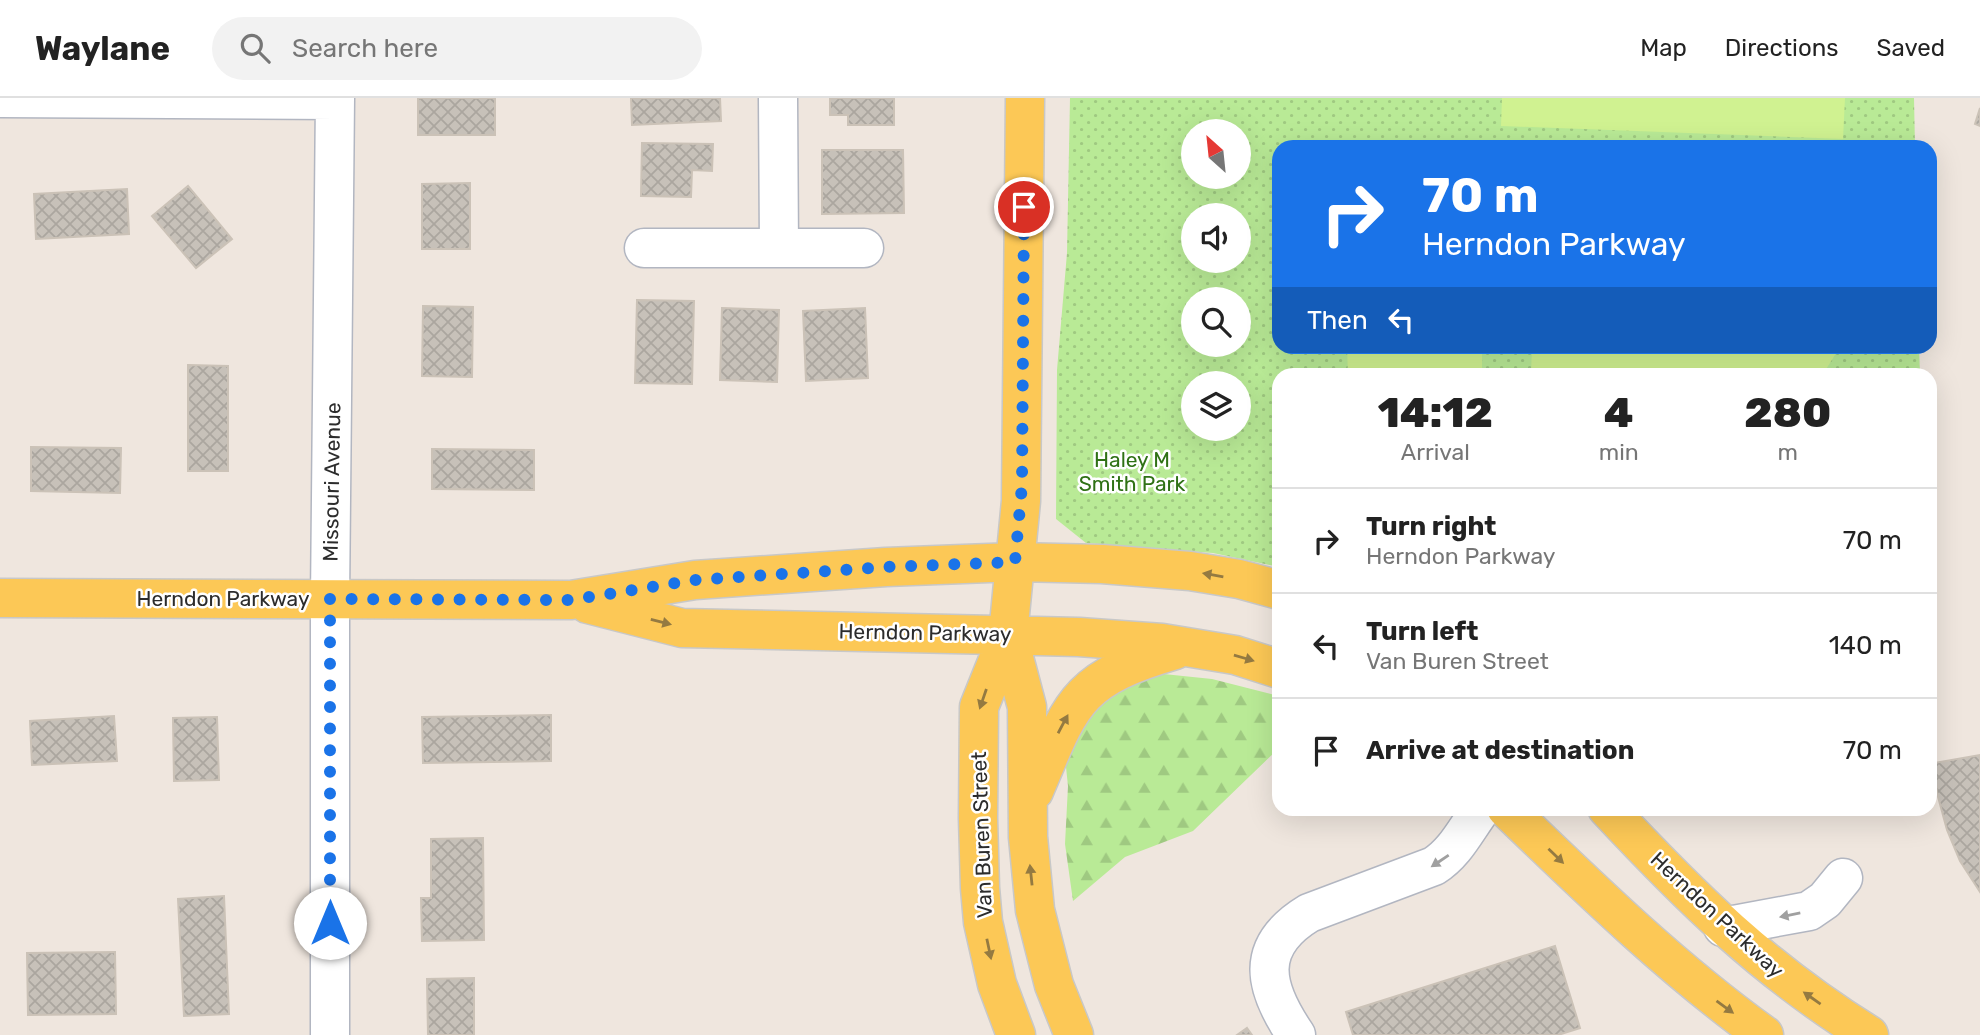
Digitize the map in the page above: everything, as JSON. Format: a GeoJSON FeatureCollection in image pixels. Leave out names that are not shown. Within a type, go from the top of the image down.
{"type":"FeatureCollection","features":[{"type":"Feature","properties":{"kind":"main road","name":"Van Buren Street"},"geometry":{"type":"LineString","coordinates":[[1016,1035],[1000,994],[987,943],[980,888],[979,707],[1008,635],[1022,485],[1024,98]]}},
{"type":"Feature","properties":{"kind":"main road","name":"Herndon Parkway"},"geometry":{"type":"LineString","coordinates":[[0,598],[571,600],[695,580],[886,567],[1015,562],[1102,564],[1179,570],[1239,579],[1272,588]]}},
{"type":"Feature","properties":{"kind":"main road","name":"Herndon Parkway"},"geometry":{"type":"LineString","coordinates":[[571,600],[682,628],[1118,639],[1188,646],[1272,667]]}},
{"type":"Feature","properties":{"kind":"main road","name":"Van Buren Street"},"geometry":{"type":"LineString","coordinates":[[1008,635],[1027,706],[1027,809],[1035,910],[1054,985],[1074,1035]]}},
{"type":"Feature","properties":{"kind":"main road"},"geometry":{"type":"LineString","coordinates":[[1027,809],[1063,723],[1085,692],[1096,682],[1126,666],[1188,646]]}},
{"type":"Feature","properties":{"kind":"main road"},"geometry":{"type":"LineString","coordinates":[[1515,816],[1664,956],[1708,994],[1764,1035]]}},
{"type":"Feature","properties":{"kind":"main road","name":"Herndon Parkway"},"geometry":{"type":"LineString","coordinates":[[1615,816],[1723,927],[1793,984],[1869,1035]]}},
{"type":"Feature","properties":{"kind":"street"},"geometry":{"type":"LineString","coordinates":[[0,98],[335,99]]}},
{"type":"Feature","properties":{"kind":"street"},"geometry":{"type":"LineString","coordinates":[[778,98],[779,248]]}},
{"type":"Feature","properties":{"kind":"street","name":"Missouri Avenue"},"geometry":{"type":"LineString","coordinates":[[330,1035],[330,599],[335,99]]}},
{"type":"Feature","properties":{"kind":"street"},"geometry":{"type":"LineString","coordinates":[[644,248],[864,248]]}},
{"type":"Feature","properties":{"kind":"street"},"geometry":{"type":"LineString","coordinates":[[1288,1023],[1270,986],[1269,971],[1277,942],[1287,929],[1309,913],[1434,866],[1451,853],[1476,816]]}},
{"type":"Feature","properties":{"kind":"street"},"geometry":{"type":"LineString","coordinates":[[1723,927],[1809,911],[1825,900],[1843,878]]}},
{"type":"Feature","properties":{"kind":"green space","name":"Haley M Smith Park"},"geometry":{"type":"Polygon","coordinates":[[[1070,98],[1914,98],[1915,140],[1272,140],[1272,354],[1919,354],[1920,368],[1272,368],[1272,566],[1213,553],[1086,543],[1056,519],[1057,370],[1067,253],[1070,98]]]}},
{"type":"Feature","properties":{"kind":"green space"},"geometry":{"type":"Polygon","coordinates":[[[1502,98],[1845,98],[1843,139],[1501,126],[1502,98]]]}},
{"type":"Feature","properties":{"kind":"green space"},"geometry":{"type":"Polygon","coordinates":[[[1347,354],[1482,354],[1482,368],[1348,368],[1347,354]]]}},
{"type":"Feature","properties":{"kind":"green space"},"geometry":{"type":"Polygon","coordinates":[[[1532,354],[1836,354],[1827,368],[1531,368],[1532,354]]]}},
{"type":"Feature","properties":{"kind":"green space"},"geometry":{"type":"Polygon","coordinates":[[[1154,673],[1212,679],[1272,694],[1272,755],[1193,831],[1125,857],[1073,901],[1065,844],[1068,786],[1064,748],[1076,685],[1154,673]]]}},
{"type":"Feature","properties":{"kind":"building"},"geometry":{"type":"Polygon","coordinates":[[[418,98],[495,98],[495,135],[418,135],[418,98]]]}},
{"type":"Feature","properties":{"kind":"building"},"geometry":{"type":"Polygon","coordinates":[[[631,98],[720,98],[721,121],[632,125],[631,98]]]}},
{"type":"Feature","properties":{"kind":"building"},"geometry":{"type":"Polygon","coordinates":[[[830,98],[894,98],[894,125],[848,125],[848,115],[830,115],[830,98]]]}},
{"type":"Feature","properties":{"kind":"building"},"geometry":{"type":"Polygon","coordinates":[[[1980,108],[1980,126],[1975,124],[1980,108]]]}},
{"type":"Feature","properties":{"kind":"building"},"geometry":{"type":"Polygon","coordinates":[[[642,143],[713,144],[712,171],[692,170],[691,197],[641,196],[642,143]]]}},
{"type":"Feature","properties":{"kind":"building"},"geometry":{"type":"Polygon","coordinates":[[[822,150],[903,150],[904,213],[822,214],[822,150]]]}},
{"type":"Feature","properties":{"kind":"building"},"geometry":{"type":"Polygon","coordinates":[[[470,183],[470,249],[422,249],[422,184],[470,183]]]}},
{"type":"Feature","properties":{"kind":"building"},"geometry":{"type":"Polygon","coordinates":[[[188,186],[232,239],[196,268],[152,216],[188,186]]]}},
{"type":"Feature","properties":{"kind":"building"},"geometry":{"type":"Polygon","coordinates":[[[127,189],[129,234],[36,239],[34,194],[127,189]]]}},
{"type":"Feature","properties":{"kind":"building"},"geometry":{"type":"Polygon","coordinates":[[[637,300],[694,301],[692,384],[635,383],[637,300]]]}},
{"type":"Feature","properties":{"kind":"building"},"geometry":{"type":"Polygon","coordinates":[[[423,306],[473,307],[472,377],[422,376],[423,306]]]}},
{"type":"Feature","properties":{"kind":"building"},"geometry":{"type":"Polygon","coordinates":[[[722,308],[779,310],[777,382],[720,380],[722,308]]]}},
{"type":"Feature","properties":{"kind":"building"},"geometry":{"type":"Polygon","coordinates":[[[865,308],[868,378],[806,381],[803,311],[865,308]]]}},
{"type":"Feature","properties":{"kind":"building"},"geometry":{"type":"Polygon","coordinates":[[[188,365],[228,366],[228,471],[188,471],[188,365]]]}},
{"type":"Feature","properties":{"kind":"building"},"geometry":{"type":"Polygon","coordinates":[[[31,447],[121,448],[120,493],[31,491],[31,447]]]}},
{"type":"Feature","properties":{"kind":"building"},"geometry":{"type":"Polygon","coordinates":[[[432,449],[534,450],[534,490],[432,489],[432,449]]]}},
{"type":"Feature","properties":{"kind":"building"},"geometry":{"type":"Polygon","coordinates":[[[551,715],[551,761],[423,763],[422,717],[551,715]]]}},
{"type":"Feature","properties":{"kind":"building"},"geometry":{"type":"Polygon","coordinates":[[[114,716],[117,761],[32,765],[30,721],[114,716]]]}},
{"type":"Feature","properties":{"kind":"building"},"geometry":{"type":"Polygon","coordinates":[[[217,717],[219,780],[174,781],[173,718],[217,717]]]}},
{"type":"Feature","properties":{"kind":"building"},"geometry":{"type":"Polygon","coordinates":[[[1980,755],[1980,892],[1960,861],[1947,830],[1937,793],[1937,762],[1980,755]]]}},
{"type":"Feature","properties":{"kind":"building"},"geometry":{"type":"Polygon","coordinates":[[[483,838],[484,940],[422,941],[421,898],[431,898],[431,839],[483,838]]]}},
{"type":"Feature","properties":{"kind":"building"},"geometry":{"type":"Polygon","coordinates":[[[224,896],[229,1014],[184,1016],[178,899],[224,896]]]}},
{"type":"Feature","properties":{"kind":"building"},"geometry":{"type":"Polygon","coordinates":[[[1555,946],[1580,1028],[1558,1035],[1353,1035],[1346,1012],[1555,946]]]}},
{"type":"Feature","properties":{"kind":"building"},"geometry":{"type":"Polygon","coordinates":[[[115,952],[116,1014],[28,1015],[27,953],[115,952]]]}},
{"type":"Feature","properties":{"kind":"building"},"geometry":{"type":"Polygon","coordinates":[[[474,978],[474,1035],[428,1035],[427,979],[474,978]]]}},
{"type":"Feature","properties":{"kind":"building"},"geometry":{"type":"Polygon","coordinates":[[[1247,1028],[1252,1035],[1237,1035],[1247,1028]]]}},
{"type":"Feature","properties":{"kind":"route"},"geometry":{"type":"LineString","coordinates":[[330,923],[330,599],[571,600],[695,580],[886,567],[1015,562],[1022,485],[1024,207]]}}]}
